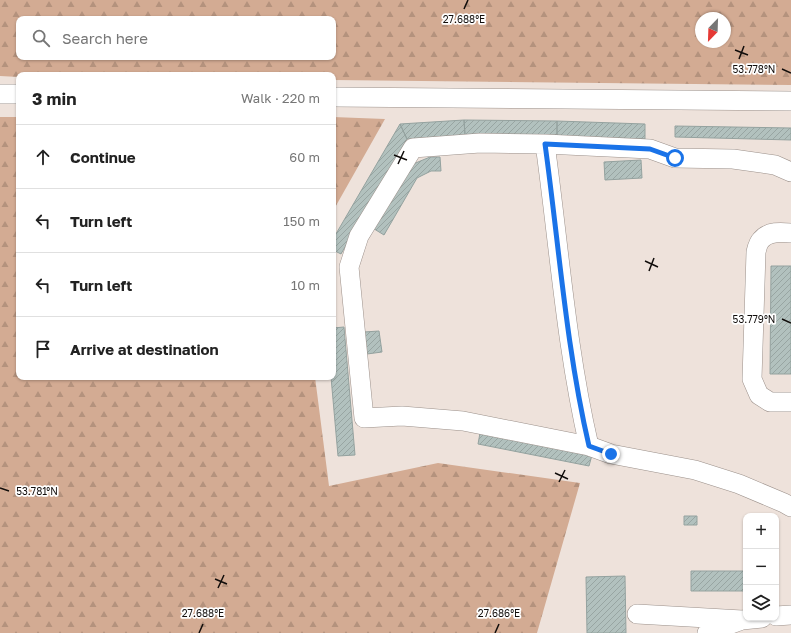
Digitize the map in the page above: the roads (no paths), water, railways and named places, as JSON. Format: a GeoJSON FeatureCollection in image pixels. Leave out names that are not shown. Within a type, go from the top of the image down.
{"type":"FeatureCollection","features":[{"type":"Feature","properties":{"kind":"street"},"geometry":{"type":"LineString","coordinates":[[0,94],[16,94]]}},
{"type":"Feature","properties":{"kind":"street"},"geometry":{"type":"LineString","coordinates":[[336,97],[791,101]]}},
{"type":"Feature","properties":{"kind":"street"},"geometry":{"type":"LineString","coordinates":[[791,172],[775,165],[733,159],[675,158],[650,149],[545,144],[480,143],[413,148],[359,236],[349,267],[364,418],[402,416],[463,421],[589,446],[611,454],[695,470],[739,484],[791,507]]}},
{"type":"Feature","properties":{"kind":"street"},"geometry":{"type":"LineString","coordinates":[[545,144],[565,307],[581,413],[589,446]]}},
{"type":"Feature","properties":{"kind":"street"},"geometry":{"type":"LineString","coordinates":[[791,232],[776,232],[764,237],[760,241],[756,252],[752,379],[759,395],[770,402],[791,402]]}},
{"type":"Feature","properties":{"kind":"street"},"geometry":{"type":"LineString","coordinates":[[637,614],[742,620]]}},
{"type":"Feature","properties":{"kind":"street"},"geometry":{"type":"LineString","coordinates":[[779,616],[791,615]]}},
{"type":"Feature","properties":{"kind":"street"},"geometry":{"type":"LineString","coordinates":[[706,633],[742,620]]}}]}
